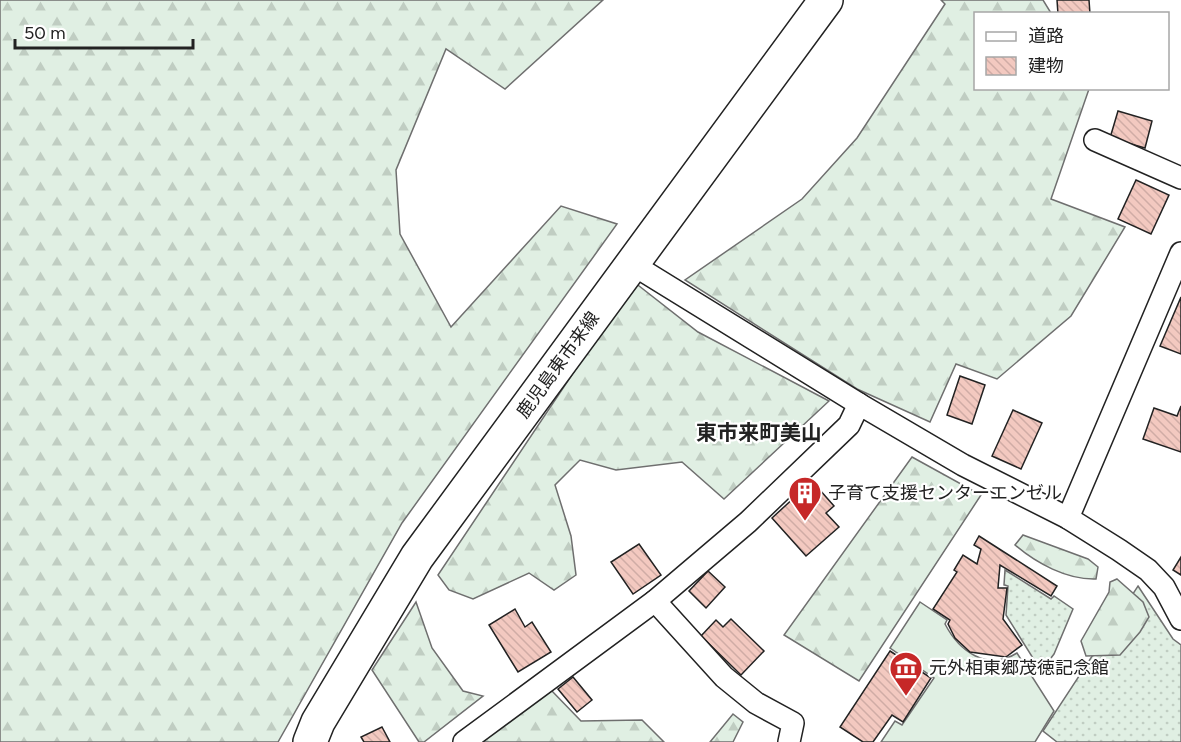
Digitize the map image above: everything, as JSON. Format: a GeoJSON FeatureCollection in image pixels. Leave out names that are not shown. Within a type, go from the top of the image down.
{"type":"FeatureCollection","features":[{"type":"Feature","properties":{"kind":"main road","name":"鹿児島東市来線"},"geometry":{"type":"LineString","coordinates":[[310,742],[318,722],[417,557],[826,0]]}},
{"type":"Feature","properties":{"kind":"street"},"geometry":{"type":"LineString","coordinates":[[1095,140],[1181,178]]}},
{"type":"Feature","properties":{"kind":"street"},"geometry":{"type":"LineString","coordinates":[[1068,518],[1181,253]]}},
{"type":"Feature","properties":{"kind":"street"},"geometry":{"type":"LineString","coordinates":[[632,264],[859,404],[963,465],[1068,518],[1148,570],[1164,587],[1181,619]]}},
{"type":"Feature","properties":{"kind":"street"},"geometry":{"type":"LineString","coordinates":[[464,742],[655,601],[748,522],[849,425],[859,404]]}},
{"type":"Feature","properties":{"kind":"street"},"geometry":{"type":"LineString","coordinates":[[655,601],[724,677],[756,703],[793,723],[789,742]]}},
{"type":"Feature","properties":{"kind":"green space"},"geometry":{"type":"Polygon","coordinates":[[[0,0],[603,0],[505,89],[446,49],[396,170],[400,234],[451,327],[561,206],[617,224],[402,523],[278,742],[0,742],[0,0]]]}},
{"type":"Feature","properties":{"kind":"green space"},"geometry":{"type":"Polygon","coordinates":[[[941,0],[1043,0],[1050,12],[974,12],[974,90],[1089,90],[1051,199],[1125,227],[1071,316],[997,379],[956,364],[930,422],[857,389],[685,280],[802,199],[857,138],[945,4],[941,0]]]}},
{"type":"Feature","properties":{"kind":"green space"},"geometry":{"type":"Polygon","coordinates":[[[634,282],[698,332],[829,401],[724,499],[682,462],[616,470],[580,460],[555,485],[571,536],[576,575],[554,590],[529,573],[473,599],[449,590],[438,575],[634,282]]]}},
{"type":"Feature","properties":{"kind":"green space"},"geometry":{"type":"Polygon","coordinates":[[[912,457],[981,495],[859,681],[784,635],[912,457]]]}},
{"type":"Feature","properties":{"kind":"green space"},"geometry":{"type":"Polygon","coordinates":[[[1023,535],[1088,559],[1098,567],[1096,579],[1074,577],[1032,558],[1015,545],[1023,535]]]}},
{"type":"Feature","properties":{"kind":"green space"},"geometry":{"type":"Polygon","coordinates":[[[1005,570],[1051,599],[1054,596],[1073,609],[1054,654],[1041,671],[1006,615],[1008,586],[1004,585],[1005,570]]]}},
{"type":"Feature","properties":{"kind":"green space"},"geometry":{"type":"Polygon","coordinates":[[[1117,579],[1143,602],[1149,617],[1140,632],[1120,655],[1086,656],[1081,641],[1109,592],[1110,582],[1117,579]]]}},
{"type":"Feature","properties":{"kind":"green space"},"geometry":{"type":"Polygon","coordinates":[[[1138,586],[1173,639],[1181,645],[1181,742],[1057,742],[1043,731],[1138,586]]]}},
{"type":"Feature","properties":{"kind":"green space"},"geometry":{"type":"Polygon","coordinates":[[[416,602],[432,648],[463,691],[483,696],[424,742],[419,742],[372,670],[416,602]]]}},
{"type":"Feature","properties":{"kind":"green space"},"geometry":{"type":"Polygon","coordinates":[[[920,602],[947,620],[945,624],[958,643],[975,656],[995,660],[1017,653],[1054,711],[1035,742],[881,742],[895,721],[902,725],[934,678],[890,648],[920,602]]]}},
{"type":"Feature","properties":{"kind":"green space"},"geometry":{"type":"Polygon","coordinates":[[[551,690],[581,721],[642,720],[664,742],[477,742],[551,690]]]}},
{"type":"Feature","properties":{"kind":"green space"},"geometry":{"type":"Polygon","coordinates":[[[733,714],[743,722],[733,742],[710,742],[733,714]]]}},
{"type":"Feature","properties":{"kind":"building"},"geometry":{"type":"Polygon","coordinates":[[[1057,0],[1089,0],[1090,12],[1058,12],[1057,0]]]}},
{"type":"Feature","properties":{"kind":"building"},"geometry":{"type":"Polygon","coordinates":[[[1118,111],[1152,121],[1145,148],[1110,138],[1118,111]]]}},
{"type":"Feature","properties":{"kind":"building"},"geometry":{"type":"Polygon","coordinates":[[[1136,180],[1169,195],[1151,234],[1118,219],[1136,180]]]}},
{"type":"Feature","properties":{"kind":"building"},"geometry":{"type":"Polygon","coordinates":[[[1181,297],[1181,354],[1160,346],[1181,297]]]}},
{"type":"Feature","properties":{"kind":"building"},"geometry":{"type":"Polygon","coordinates":[[[960,376],[985,385],[972,424],[947,415],[960,376]]]}},
{"type":"Feature","properties":{"kind":"building"},"geometry":{"type":"Polygon","coordinates":[[[1181,406],[1181,452],[1143,439],[1154,408],[1177,416],[1181,406]]]}},
{"type":"Feature","properties":{"kind":"building"},"geometry":{"type":"Polygon","coordinates":[[[1013,410],[1042,423],[1021,469],[992,456],[1013,410]]]}},
{"type":"Feature","properties":{"kind":"building","name":"子育て支援センターエンゼル"},"geometry":{"type":"Polygon","coordinates":[[[819,489],[834,506],[826,513],[839,527],[806,556],[772,518],[797,495],[803,502],[819,489]]]}},
{"type":"Feature","properties":{"kind":"building"},"geometry":{"type":"Polygon","coordinates":[[[979,536],[1057,586],[1051,596],[1000,565],[998,588],[1007,588],[1003,619],[1022,645],[1006,657],[970,652],[955,638],[948,624],[950,620],[933,609],[957,572],[954,570],[963,555],[977,564],[981,549],[974,545],[979,536]]]}},
{"type":"Feature","properties":{"kind":"building"},"geometry":{"type":"Polygon","coordinates":[[[639,544],[661,575],[633,594],[611,562],[639,544]]]}},
{"type":"Feature","properties":{"kind":"building"},"geometry":{"type":"Polygon","coordinates":[[[1181,557],[1181,575],[1173,570],[1181,557]]]}},
{"type":"Feature","properties":{"kind":"building"},"geometry":{"type":"Polygon","coordinates":[[[708,571],[725,587],[706,608],[689,591],[708,571]]]}},
{"type":"Feature","properties":{"kind":"building"},"geometry":{"type":"Polygon","coordinates":[[[515,609],[525,627],[532,622],[551,652],[518,672],[489,625],[515,609]]]}},
{"type":"Feature","properties":{"kind":"building"},"geometry":{"type":"Polygon","coordinates":[[[731,619],[764,651],[741,675],[701,636],[716,620],[723,627],[731,619]]]}},
{"type":"Feature","properties":{"kind":"building"},"geometry":{"type":"Polygon","coordinates":[[[890,651],[931,678],[903,722],[892,715],[873,742],[863,742],[840,727],[890,651]]]}},
{"type":"Feature","properties":{"kind":"building"},"geometry":{"type":"Polygon","coordinates":[[[573,677],[592,700],[577,712],[558,689],[573,677]]]}},
{"type":"Feature","properties":{"kind":"building"},"geometry":{"type":"Polygon","coordinates":[[[382,727],[390,742],[364,742],[361,737],[382,727]]]}},
{"type":"Feature","properties":{"kind":"place","name":"子育て支援センターエンゼル"},"geometry":{"type":"Point","coordinates":[805,522]}},
{"type":"Feature","properties":{"kind":"place","name":"元外相東郷茂徳記念館"},"geometry":{"type":"Point","coordinates":[906,697]}},
{"type":"Feature","properties":{"kind":"district","name":"東市来町美山"},"geometry":{"type":"Point","coordinates":[759,433]}}]}
